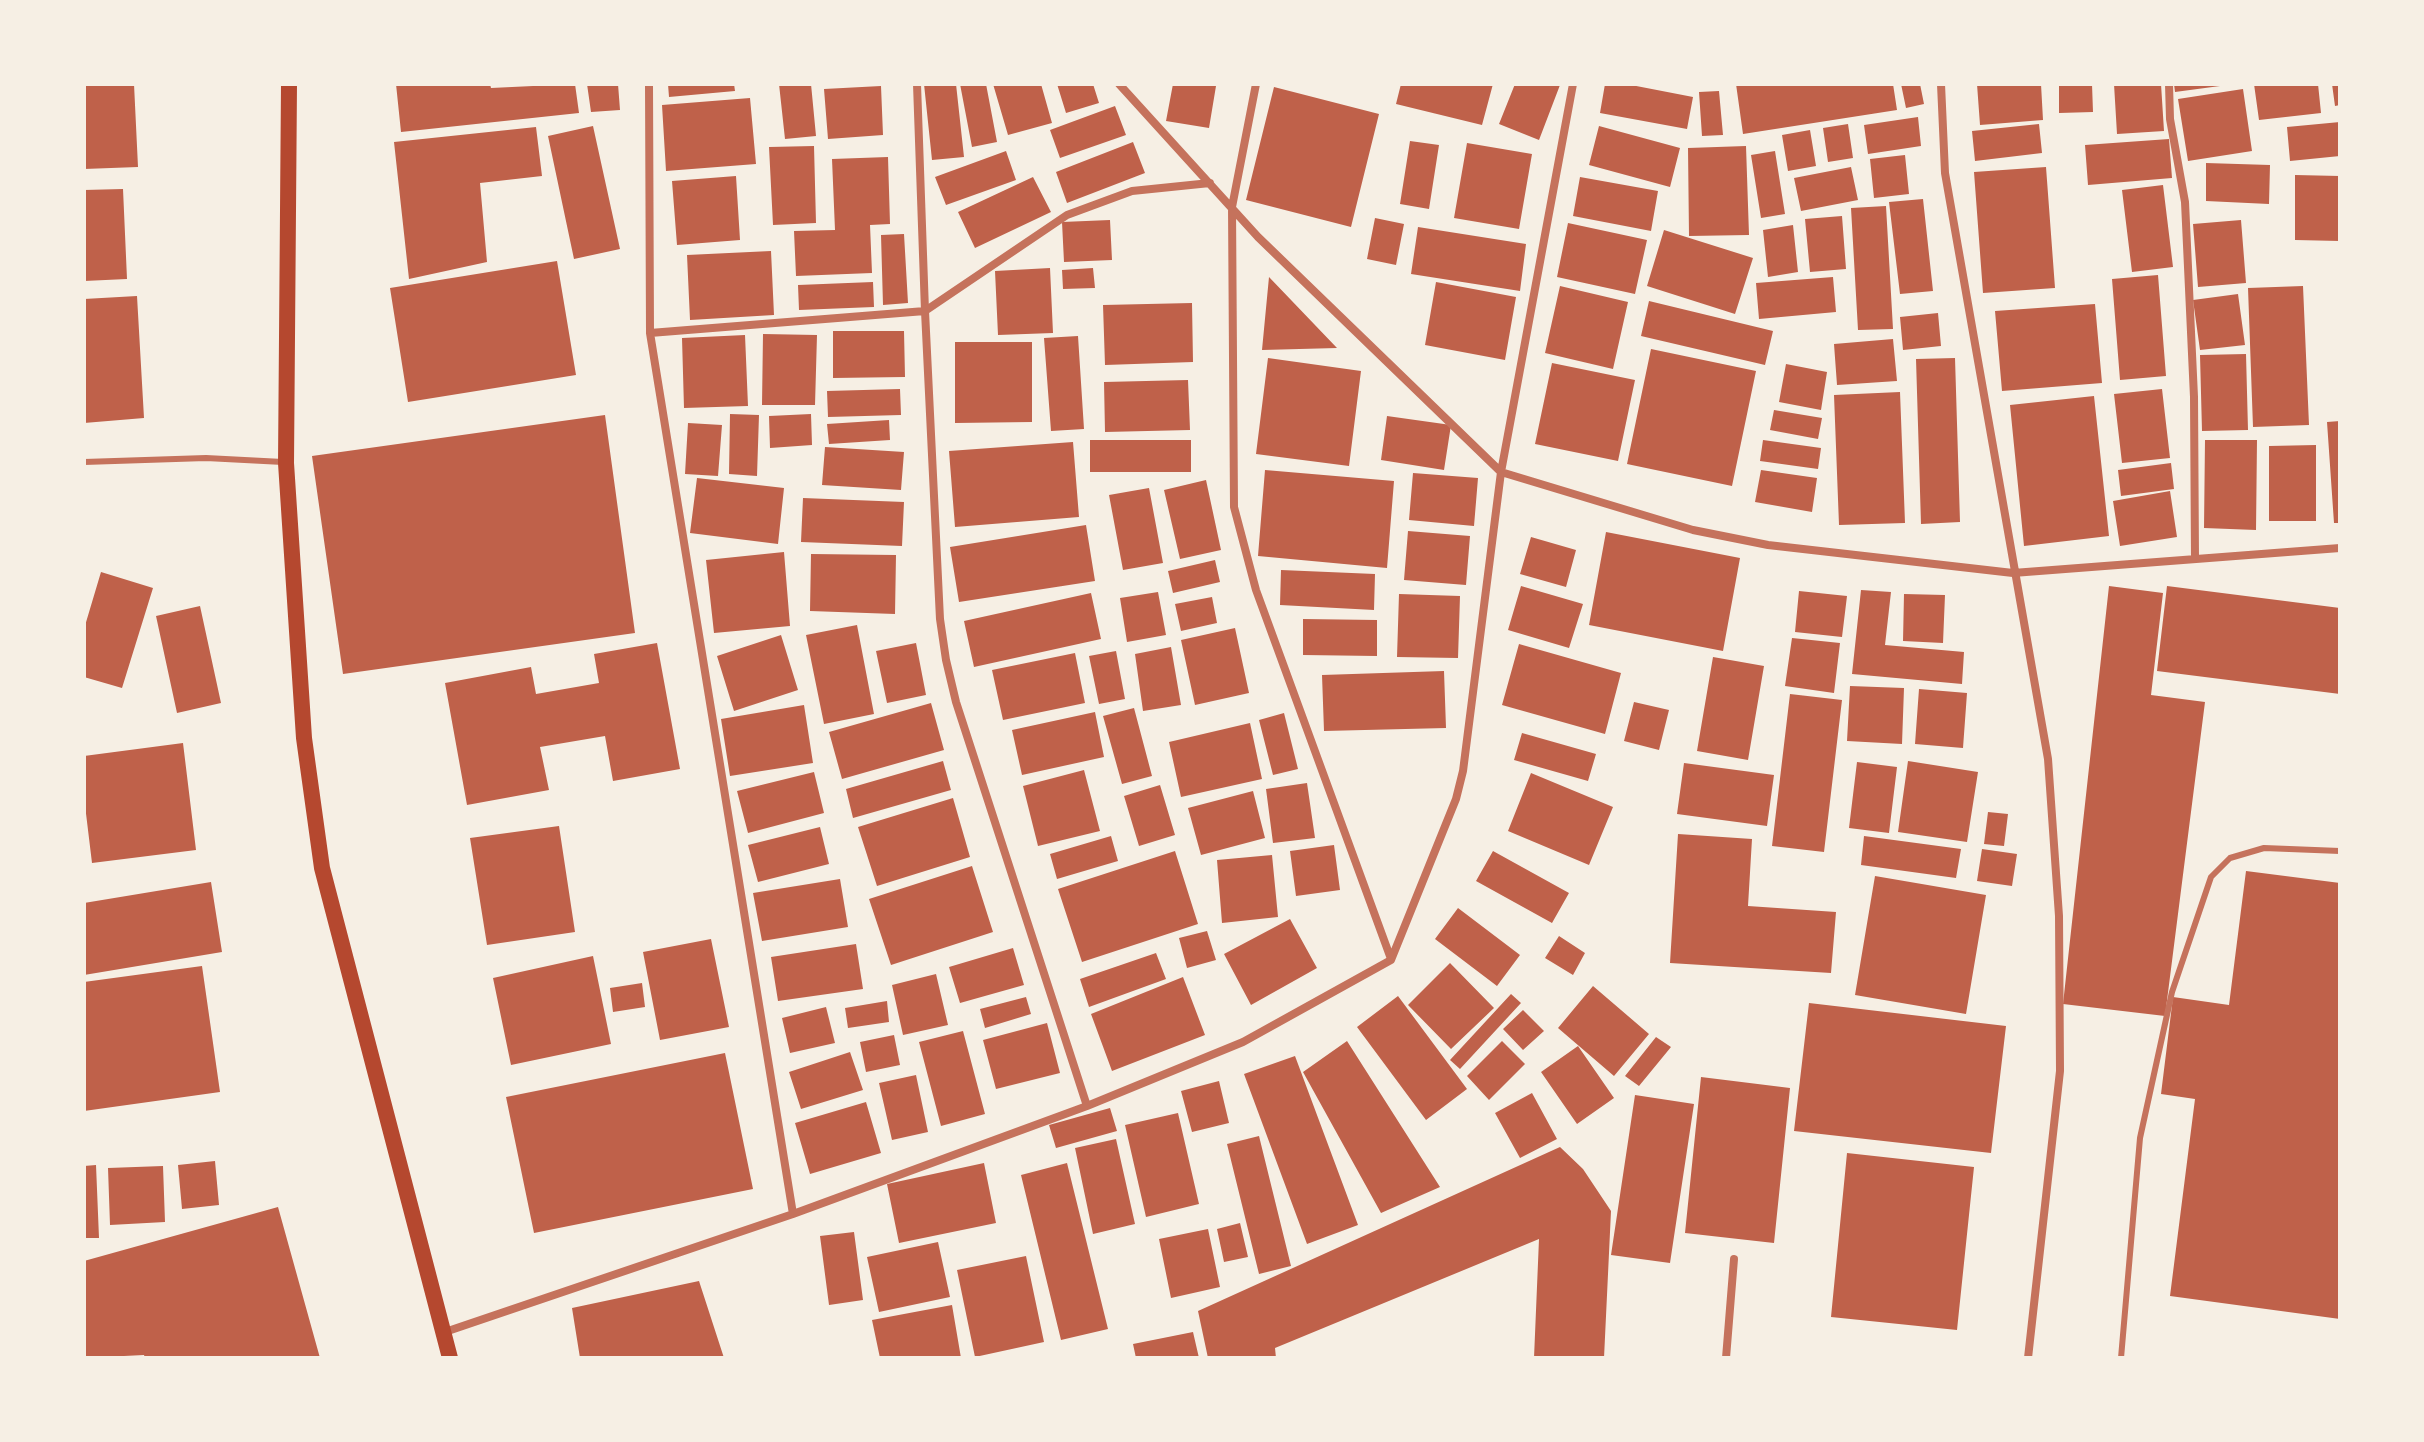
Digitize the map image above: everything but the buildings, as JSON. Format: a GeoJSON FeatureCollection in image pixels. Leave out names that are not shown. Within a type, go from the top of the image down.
{"type":"FeatureCollection","features":[{"type":"Feature","properties":{"kind":"main road"},"geometry":{"type":"LineString","coordinates":[[289,84],[286,463],[304,738],[322,868],[450,1358]]}},
{"type":"Feature","properties":{"kind":"street"},"geometry":{"type":"LineString","coordinates":[[649,84],[650,333],[793,1214]]}},
{"type":"Feature","properties":{"kind":"street"},"geometry":{"type":"LineString","coordinates":[[917,84],[940,619],[946,660],[956,702],[1087,1106]]}},
{"type":"Feature","properties":{"kind":"street"},"geometry":{"type":"LineString","coordinates":[[1119,84],[1258,237],[1501,472],[1693,530],[1753,542],[2013,573],[2340,548]]}},
{"type":"Feature","properties":{"kind":"street"},"geometry":{"type":"LineString","coordinates":[[1256,84],[1232,207],[1234,507],[1256,590],[1391,960]]}},
{"type":"Feature","properties":{"kind":"street"},"geometry":{"type":"LineString","coordinates":[[442,1333],[793,1214],[1087,1106],[1243,1042],[1391,960],[1456,799],[1463,771],[1501,472],[1573,84]]}},
{"type":"Feature","properties":{"kind":"street"},"geometry":{"type":"LineString","coordinates":[[1941,84],[1940,123],[1945,173],[2048,759],[2059,916],[2060,1071],[2028,1358]]}},
{"type":"Feature","properties":{"kind":"street"},"geometry":{"type":"LineString","coordinates":[[2169,84],[2170,119],[2185,202],[2194,397],[2195,559]]}},
{"type":"Feature","properties":{"kind":"street"},"geometry":{"type":"LineString","coordinates":[[650,333],[925,311],[1067,215],[1132,191],[1210,183]]}},
{"type":"Feature","properties":{"kind":"street"},"geometry":{"type":"LineString","coordinates":[[1726,1358],[1734,1259]]}},
{"type":"Feature","properties":{"kind":"lane"},"geometry":{"type":"LineString","coordinates":[[84,462],[206,458],[286,463]]}},
{"type":"Feature","properties":{"kind":"lane"},"geometry":{"type":"LineString","coordinates":[[2121,1358],[2140,1138],[2172,992],[2211,877],[2230,858],[2264,848],[2340,851]]}}]}
